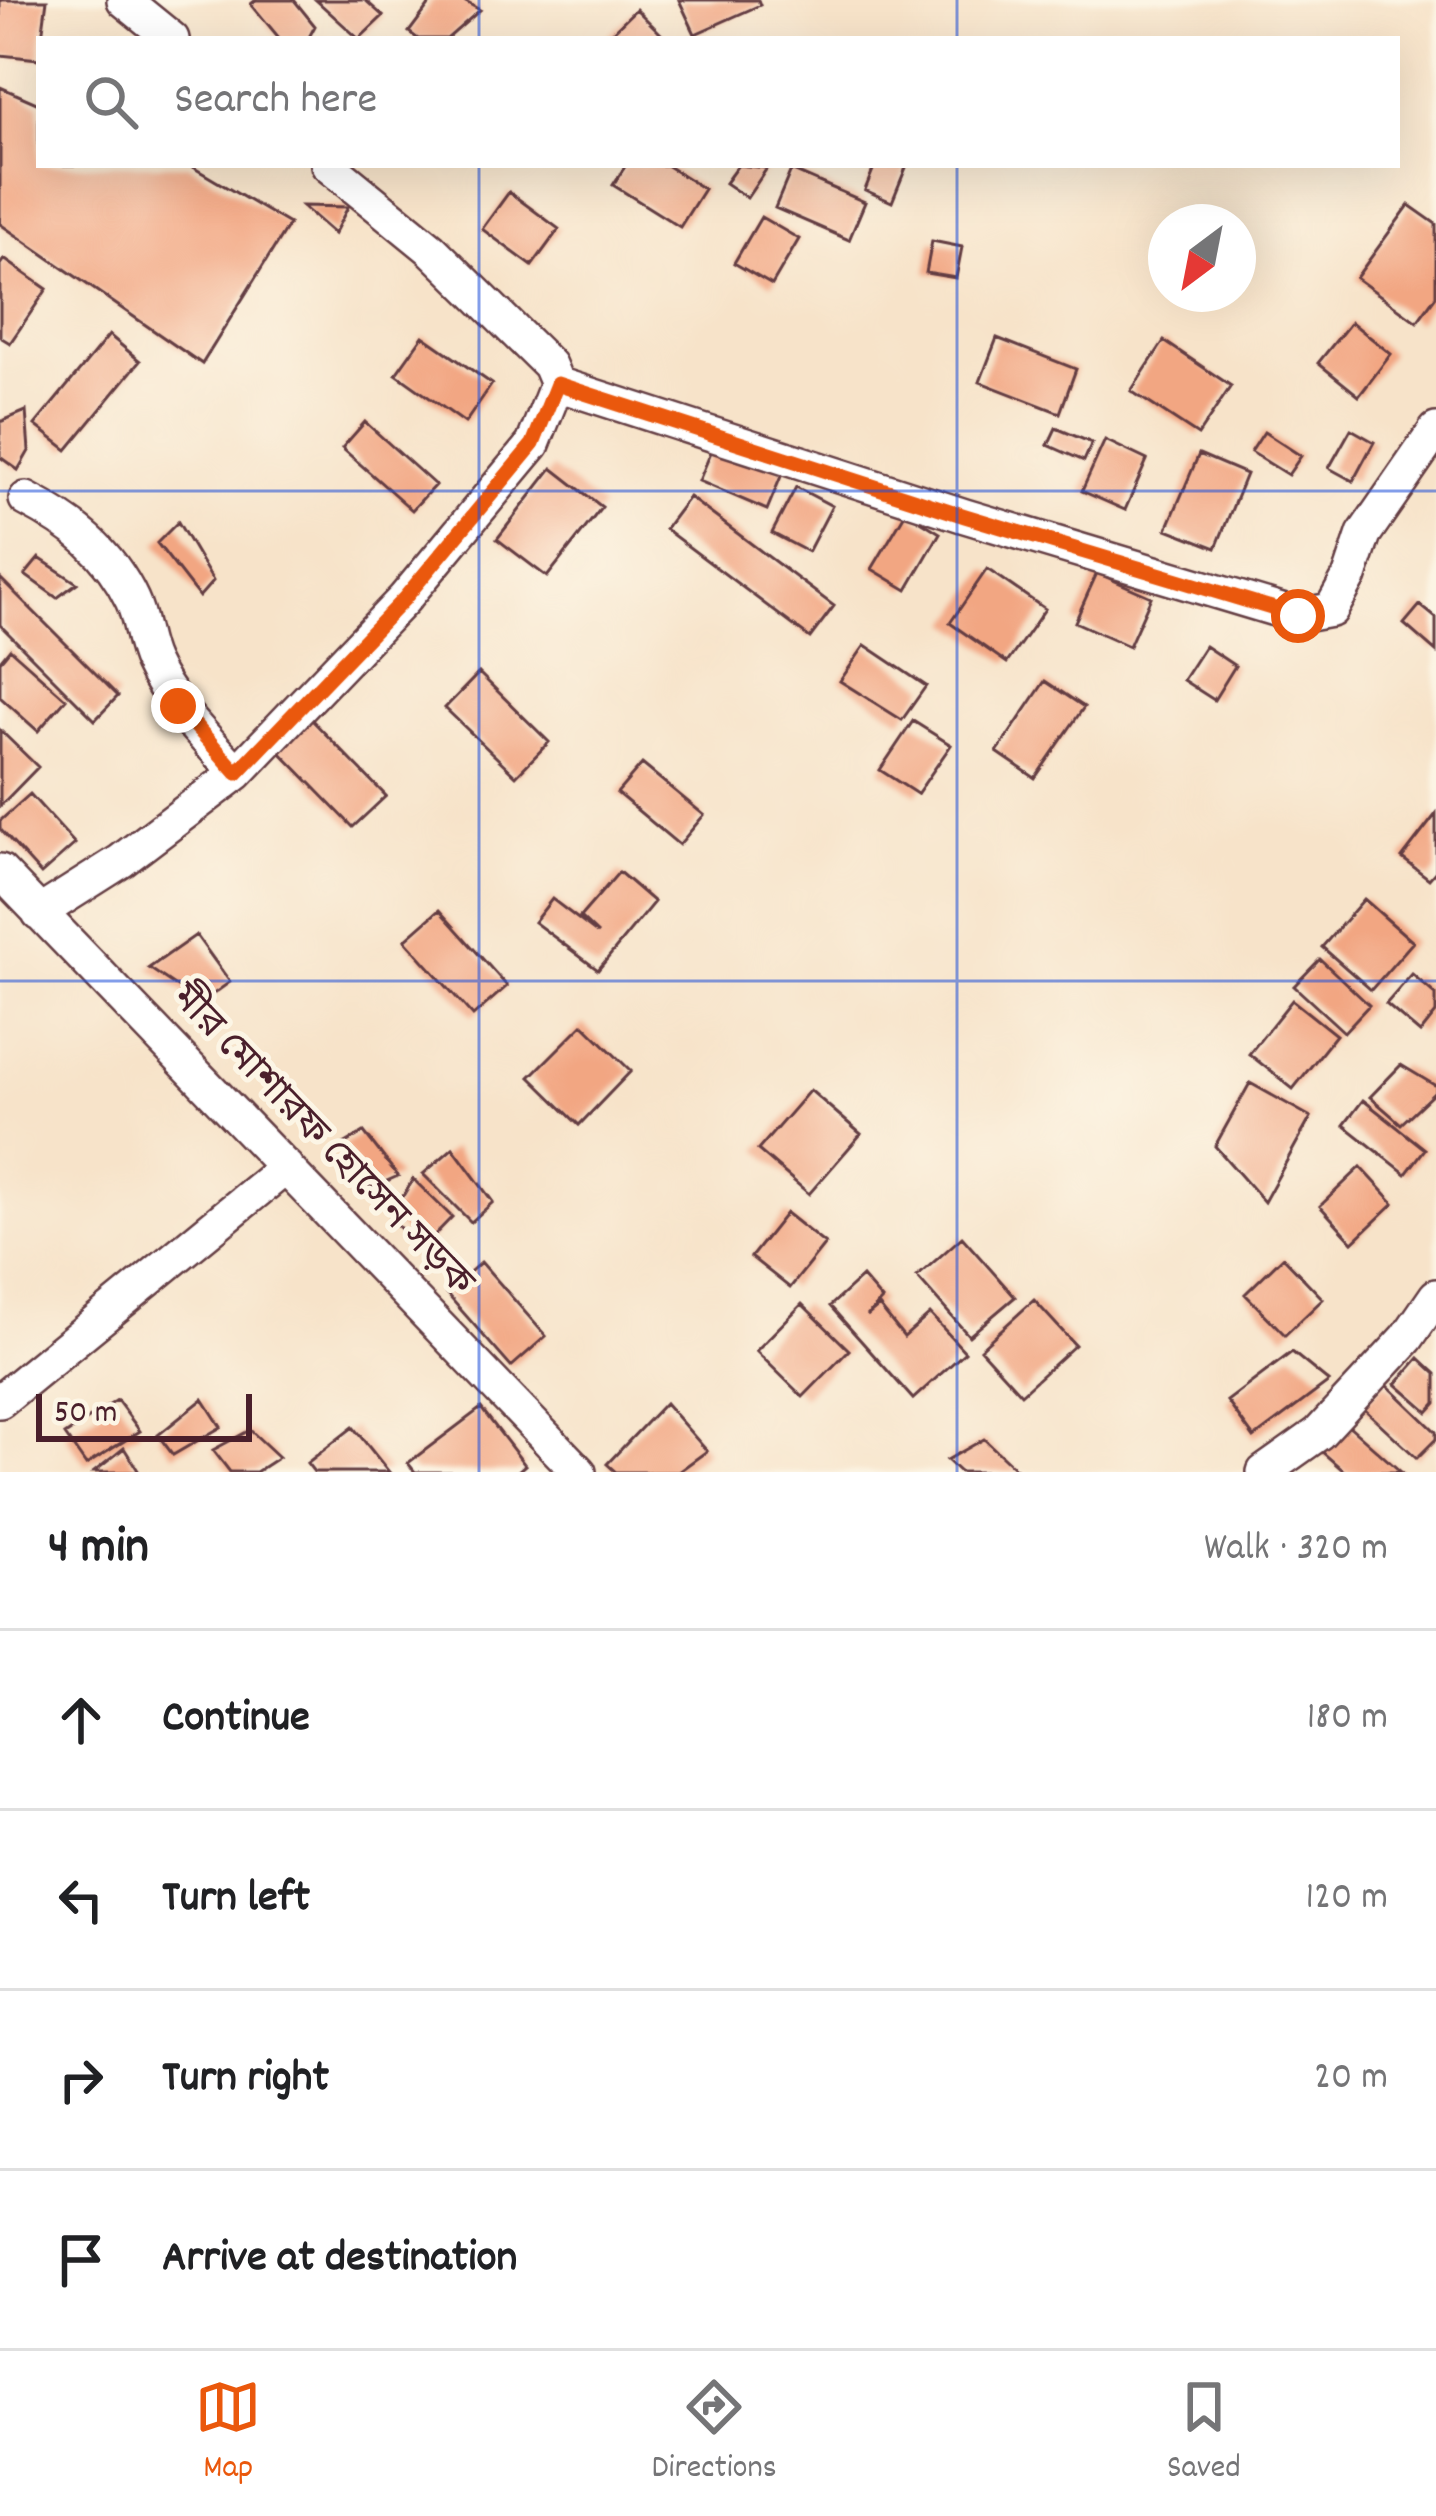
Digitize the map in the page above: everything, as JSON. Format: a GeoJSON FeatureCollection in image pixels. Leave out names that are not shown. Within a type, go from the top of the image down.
{"type":"FeatureCollection","features":[{"type":"Feature","properties":{"kind":"street"},"geometry":{"type":"LineString","coordinates":[[124,0],[168,36]]}},
{"type":"Feature","properties":{"kind":"street"},"geometry":{"type":"LineString","coordinates":[[39,913],[121,862],[237,773],[404,599],[533,444],[557,384],[549,365],[431,249],[332,168]]}},
{"type":"Feature","properties":{"kind":"street"},"geometry":{"type":"LineString","coordinates":[[557,384],[965,516],[1298,616],[1330,610],[1350,576],[1364,534],[1436,430]]}},
{"type":"Feature","properties":{"kind":"street"},"geometry":{"type":"LineString","coordinates":[[26,499],[72,524],[107,559],[133,601],[151,662],[178,706],[237,773]]}},
{"type":"Feature","properties":{"kind":"street","name":"মীর মোশারফ হোসেন সড়ক"},"geometry":{"type":"LineString","coordinates":[[0,871],[579,1472]]}},
{"type":"Feature","properties":{"kind":"street"},"geometry":{"type":"LineString","coordinates":[[0,1401],[286,1166]]}},
{"type":"Feature","properties":{"kind":"street"},"geometry":{"type":"LineString","coordinates":[[1264,1472],[1319,1433],[1407,1338],[1436,1296]]}},
{"type":"Feature","properties":{"kind":"building"},"geometry":{"type":"Polygon","coordinates":[[[0,0],[47,0],[42,36],[36,36],[36,59],[0,55],[0,0]]]}},
{"type":"Feature","properties":{"kind":"building"},"geometry":{"type":"Polygon","coordinates":[[[294,0],[315,26],[310,36],[278,36],[251,4],[294,0]]]}},
{"type":"Feature","properties":{"kind":"building"},"geometry":{"type":"Polygon","coordinates":[[[316,0],[365,0],[383,16],[362,36],[356,36],[316,0]]]}},
{"type":"Feature","properties":{"kind":"building"},"geometry":{"type":"Polygon","coordinates":[[[433,0],[462,0],[480,10],[450,36],[409,32],[433,0]]]}},
{"type":"Feature","properties":{"kind":"building"},"geometry":{"type":"Polygon","coordinates":[[[679,0],[758,0],[760,5],[695,34],[679,0]]]}},
{"type":"Feature","properties":{"kind":"building"},"geometry":{"type":"Polygon","coordinates":[[[636,9],[662,35],[661,36],[608,36],[636,9]]]}},
{"type":"Feature","properties":{"kind":"building"},"geometry":{"type":"Polygon","coordinates":[[[0,87],[36,103],[36,168],[194,168],[289,224],[202,364],[0,224],[0,87]]]}},
{"type":"Feature","properties":{"kind":"building"},"geometry":{"type":"Polygon","coordinates":[[[624,168],[671,168],[704,189],[680,227],[613,185],[624,168]]]}},
{"type":"Feature","properties":{"kind":"building"},"geometry":{"type":"Polygon","coordinates":[[[736,168],[767,168],[747,198],[725,183],[736,168]]]}},
{"type":"Feature","properties":{"kind":"building"},"geometry":{"type":"Polygon","coordinates":[[[874,168],[906,168],[892,202],[865,190],[874,168]]]}},
{"type":"Feature","properties":{"kind":"building"},"geometry":{"type":"Polygon","coordinates":[[[791,170],[865,202],[849,240],[775,208],[791,170]]]}},
{"type":"Feature","properties":{"kind":"building"},"geometry":{"type":"Polygon","coordinates":[[[509,192],[559,229],[532,266],[482,229],[509,192]]]}},
{"type":"Feature","properties":{"kind":"building"},"geometry":{"type":"Polygon","coordinates":[[[1409,205],[1436,224],[1436,296],[1417,322],[1356,278],[1409,205]]]}},
{"type":"Feature","properties":{"kind":"building"},"geometry":{"type":"Polygon","coordinates":[[[302,206],[348,207],[334,234],[302,206]]]}},
{"type":"Feature","properties":{"kind":"building"},"geometry":{"type":"Polygon","coordinates":[[[761,217],[799,239],[772,285],[734,263],[761,217]]]}},
{"type":"Feature","properties":{"kind":"building"},"geometry":{"type":"Polygon","coordinates":[[[932,241],[962,247],[956,278],[926,273],[932,241]]]}},
{"type":"Feature","properties":{"kind":"building"},"geometry":{"type":"Polygon","coordinates":[[[4,259],[47,289],[10,343],[0,337],[0,265],[4,259]]]}},
{"type":"Feature","properties":{"kind":"building"},"geometry":{"type":"Polygon","coordinates":[[[1351,322],[1391,354],[1359,396],[1318,363],[1351,322]]]}},
{"type":"Feature","properties":{"kind":"building"},"geometry":{"type":"Polygon","coordinates":[[[109,335],[140,361],[67,450],[35,425],[109,335]]]}},
{"type":"Feature","properties":{"kind":"building"},"geometry":{"type":"Polygon","coordinates":[[[423,336],[492,384],[465,423],[396,374],[423,336]]]}},
{"type":"Feature","properties":{"kind":"building"},"geometry":{"type":"Polygon","coordinates":[[[997,338],[1076,369],[1060,413],[980,382],[997,338]]]}},
{"type":"Feature","properties":{"kind":"building"},"geometry":{"type":"Polygon","coordinates":[[[1164,341],[1231,386],[1198,435],[1131,391],[1164,341]]]}},
{"type":"Feature","properties":{"kind":"building"},"geometry":{"type":"Polygon","coordinates":[[[26,411],[29,451],[18,470],[0,457],[0,422],[26,411]]]}},
{"type":"Feature","properties":{"kind":"building"},"geometry":{"type":"Polygon","coordinates":[[[365,422],[435,485],[412,510],[342,448],[365,422]]]}},
{"type":"Feature","properties":{"kind":"building"},"geometry":{"type":"Polygon","coordinates":[[[1056,428],[1092,443],[1084,461],[1048,445],[1056,428]]]}},
{"type":"Feature","properties":{"kind":"building"},"geometry":{"type":"Polygon","coordinates":[[[1351,429],[1374,442],[1353,481],[1329,468],[1351,429]]]}},
{"type":"Feature","properties":{"kind":"building"},"geometry":{"type":"Polygon","coordinates":[[[1264,432],[1301,456],[1288,475],[1251,452],[1264,432]]]}},
{"type":"Feature","properties":{"kind":"building"},"geometry":{"type":"Polygon","coordinates":[[[716,440],[784,469],[767,510],[699,481],[716,440]]]}},
{"type":"Feature","properties":{"kind":"building"},"geometry":{"type":"Polygon","coordinates":[[[1105,440],[1147,460],[1125,510],[1082,491],[1105,440]]]}},
{"type":"Feature","properties":{"kind":"building"},"geometry":{"type":"Polygon","coordinates":[[[1199,454],[1246,474],[1216,548],[1167,529],[1199,454]]]}},
{"type":"Feature","properties":{"kind":"building"},"geometry":{"type":"Polygon","coordinates":[[[552,468],[602,507],[547,577],[497,539],[552,468]]]}},
{"type":"Feature","properties":{"kind":"building"},"geometry":{"type":"Polygon","coordinates":[[[796,487],[832,506],[808,552],[772,533],[796,487]]]}},
{"type":"Feature","properties":{"kind":"building"},"geometry":{"type":"Polygon","coordinates":[[[689,497],[834,606],[810,638],[665,529],[689,497]]]}},
{"type":"Feature","properties":{"kind":"building"},"geometry":{"type":"Polygon","coordinates":[[[906,512],[940,533],[907,590],[872,569],[906,512]]]}},
{"type":"Feature","properties":{"kind":"building"},"geometry":{"type":"Polygon","coordinates":[[[178,522],[213,581],[199,597],[157,543],[178,522]]]}},
{"type":"Feature","properties":{"kind":"building"},"geometry":{"type":"Polygon","coordinates":[[[39,558],[77,583],[57,598],[25,575],[39,558]]]}},
{"type":"Feature","properties":{"kind":"building"},"geometry":{"type":"Polygon","coordinates":[[[987,569],[1045,609],[1007,663],[950,623],[987,569]]]}},
{"type":"Feature","properties":{"kind":"building"},"geometry":{"type":"Polygon","coordinates":[[[1097,573],[1151,597],[1129,646],[1075,622],[1097,573]]]}},
{"type":"Feature","properties":{"kind":"building"},"geometry":{"type":"Polygon","coordinates":[[[0,578],[118,696],[95,720],[0,625],[0,578]]]}},
{"type":"Feature","properties":{"kind":"building"},"geometry":{"type":"Polygon","coordinates":[[[1420,605],[1436,618],[1436,652],[1404,624],[1420,605]]]}},
{"type":"Feature","properties":{"kind":"building"},"geometry":{"type":"Polygon","coordinates":[[[865,645],[926,686],[902,720],[840,681],[865,645]]]}},
{"type":"Feature","properties":{"kind":"building"},"geometry":{"type":"Polygon","coordinates":[[[1205,646],[1235,666],[1214,700],[1183,680],[1205,646]]]}},
{"type":"Feature","properties":{"kind":"building"},"geometry":{"type":"Polygon","coordinates":[[[10,649],[66,699],[38,731],[0,697],[0,661],[10,649]]]}},
{"type":"Feature","properties":{"kind":"building"},"geometry":{"type":"Polygon","coordinates":[[[479,673],[549,742],[516,776],[445,708],[479,673]]]}},
{"type":"Feature","properties":{"kind":"building"},"geometry":{"type":"Polygon","coordinates":[[[1045,681],[1084,707],[1035,778],[997,752],[1045,681]]]}},
{"type":"Feature","properties":{"kind":"building"},"geometry":{"type":"Polygon","coordinates":[[[308,716],[386,796],[353,827],[275,747],[308,716]]]}},
{"type":"Feature","properties":{"kind":"building"},"geometry":{"type":"Polygon","coordinates":[[[913,721],[951,745],[917,794],[880,770],[913,721]]]}},
{"type":"Feature","properties":{"kind":"building"},"geometry":{"type":"Polygon","coordinates":[[[0,730],[38,767],[0,806],[0,730]]]}},
{"type":"Feature","properties":{"kind":"building"},"geometry":{"type":"Polygon","coordinates":[[[642,764],[704,815],[679,845],[617,793],[642,764]]]}},
{"type":"Feature","properties":{"kind":"building"},"geometry":{"type":"Polygon","coordinates":[[[30,794],[75,844],[41,874],[0,829],[0,821],[30,794]]]}},
{"type":"Feature","properties":{"kind":"building"},"geometry":{"type":"Polygon","coordinates":[[[1436,814],[1436,871],[1429,879],[1402,858],[1436,814]]]}},
{"type":"Feature","properties":{"kind":"building"},"geometry":{"type":"Polygon","coordinates":[[[619,872],[654,902],[598,970],[534,922],[552,899],[598,934],[580,917],[619,872]]]}},
{"type":"Feature","properties":{"kind":"building"},"geometry":{"type":"Polygon","coordinates":[[[1364,899],[1413,942],[1371,990],[1322,947],[1364,899]]]}},
{"type":"Feature","properties":{"kind":"building"},"geometry":{"type":"Polygon","coordinates":[[[439,910],[507,986],[473,1016],[405,940],[439,910]]]}},
{"type":"Feature","properties":{"kind":"building"},"geometry":{"type":"Polygon","coordinates":[[[196,935],[230,982],[201,1003],[149,968],[196,935]]]}},
{"type":"Feature","properties":{"kind":"building"},"geometry":{"type":"Polygon","coordinates":[[[1320,959],[1369,1005],[1344,1032],[1294,986],[1320,959]]]}},
{"type":"Feature","properties":{"kind":"building"},"geometry":{"type":"Polygon","coordinates":[[[1412,974],[1436,995],[1436,1013],[1420,1033],[1386,1004],[1412,974]]]}},
{"type":"Feature","properties":{"kind":"building"},"geometry":{"type":"Polygon","coordinates":[[[1292,1000],[1336,1035],[1293,1089],[1249,1054],[1292,1000]]]}},
{"type":"Feature","properties":{"kind":"building"},"geometry":{"type":"Polygon","coordinates":[[[583,1024],[631,1071],[579,1125],[530,1077],[583,1024]]]}},
{"type":"Feature","properties":{"kind":"building"},"geometry":{"type":"Polygon","coordinates":[[[1401,1065],[1436,1086],[1436,1091],[1401,1124],[1370,1097],[1401,1065]]]}},
{"type":"Feature","properties":{"kind":"building"},"geometry":{"type":"Polygon","coordinates":[[[1250,1083],[1311,1117],[1264,1202],[1215,1146],[1250,1083]]]}},
{"type":"Feature","properties":{"kind":"building"},"geometry":{"type":"Polygon","coordinates":[[[810,1090],[861,1134],[809,1194],[758,1150],[810,1090]]]}},
{"type":"Feature","properties":{"kind":"building"},"geometry":{"type":"Polygon","coordinates":[[[1363,1100],[1425,1149],[1406,1174],[1344,1125],[1363,1100]]]}},
{"type":"Feature","properties":{"kind":"building"},"geometry":{"type":"Polygon","coordinates":[[[364,1132],[398,1176],[371,1188],[344,1144],[364,1132]]]}},
{"type":"Feature","properties":{"kind":"building"},"geometry":{"type":"Polygon","coordinates":[[[453,1148],[493,1202],[471,1222],[423,1174],[453,1148]]]}},
{"type":"Feature","properties":{"kind":"building"},"geometry":{"type":"Polygon","coordinates":[[[1361,1167],[1394,1203],[1353,1242],[1320,1206],[1361,1167]]]}},
{"type":"Feature","properties":{"kind":"building"},"geometry":{"type":"Polygon","coordinates":[[[413,1179],[452,1217],[421,1249],[390,1218],[413,1179]]]}},
{"type":"Feature","properties":{"kind":"building"},"geometry":{"type":"Polygon","coordinates":[[[786,1213],[825,1244],[790,1288],[751,1257],[786,1213]]]}},
{"type":"Feature","properties":{"kind":"building"},"geometry":{"type":"Polygon","coordinates":[[[962,1237],[1015,1297],[969,1336],[917,1277],[962,1237]]]}},
{"type":"Feature","properties":{"kind":"building"},"geometry":{"type":"Polygon","coordinates":[[[1283,1257],[1323,1299],[1285,1335],[1245,1294],[1283,1257]]]}},
{"type":"Feature","properties":{"kind":"building"},"geometry":{"type":"Polygon","coordinates":[[[481,1262],[546,1336],[511,1367],[446,1293],[481,1262]]]}},
{"type":"Feature","properties":{"kind":"building"},"geometry":{"type":"Polygon","coordinates":[[[862,1277],[882,1300],[867,1316],[879,1306],[904,1337],[930,1314],[965,1352],[913,1399],[830,1306],[862,1277]]]}},
{"type":"Feature","properties":{"kind":"building"},"geometry":{"type":"Polygon","coordinates":[[[1034,1300],[1075,1345],[1021,1394],[980,1349],[1034,1300]]]}},
{"type":"Feature","properties":{"kind":"building"},"geometry":{"type":"Polygon","coordinates":[[[802,1304],[849,1350],[803,1397],[756,1351],[802,1304]]]}},
{"type":"Feature","properties":{"kind":"building"},"geometry":{"type":"Polygon","coordinates":[[[1292,1352],[1329,1382],[1254,1438],[1227,1401],[1292,1352]]]}},
{"type":"Feature","properties":{"kind":"building"},"geometry":{"type":"Polygon","coordinates":[[[1419,1358],[1436,1374],[1436,1403],[1428,1412],[1396,1384],[1419,1358]]]}},
{"type":"Feature","properties":{"kind":"building"},"geometry":{"type":"Polygon","coordinates":[[[1385,1383],[1436,1432],[1436,1439],[1417,1458],[1362,1407],[1385,1383]]]}},
{"type":"Feature","properties":{"kind":"building"},"geometry":{"type":"Polygon","coordinates":[[[203,1399],[221,1427],[173,1455],[158,1435],[203,1399]]]}},
{"type":"Feature","properties":{"kind":"building"},"geometry":{"type":"Polygon","coordinates":[[[117,1400],[140,1431],[86,1465],[65,1435],[117,1400]]]}},
{"type":"Feature","properties":{"kind":"building"},"geometry":{"type":"Polygon","coordinates":[[[665,1403],[707,1451],[678,1472],[616,1472],[607,1464],[665,1403]]]}},
{"type":"Feature","properties":{"kind":"building"},"geometry":{"type":"Polygon","coordinates":[[[481,1408],[525,1465],[517,1472],[415,1472],[408,1463],[481,1408]]]}},
{"type":"Feature","properties":{"kind":"building"},"geometry":{"type":"Polygon","coordinates":[[[1338,1416],[1401,1472],[1345,1472],[1321,1451],[1338,1416]]]}},
{"type":"Feature","properties":{"kind":"building"},"geometry":{"type":"Polygon","coordinates":[[[353,1427],[389,1472],[314,1472],[307,1463],[353,1427]]]}},
{"type":"Feature","properties":{"kind":"building"},"geometry":{"type":"Polygon","coordinates":[[[250,1430],[279,1457],[256,1472],[230,1472],[213,1450],[250,1430]]]}},
{"type":"Feature","properties":{"kind":"building"},"geometry":{"type":"Polygon","coordinates":[[[984,1439],[1019,1472],[960,1472],[947,1460],[984,1439]]]}},
{"type":"Feature","properties":{"kind":"building"},"geometry":{"type":"Polygon","coordinates":[[[124,1448],[139,1472],[94,1472],[124,1448]]]}},
{"type":"Feature","properties":{"kind":"route"},"geometry":{"type":"LineString","coordinates":[[178,706],[237,773],[404,599],[533,444],[557,384],[965,516],[1298,616]]}}]}
